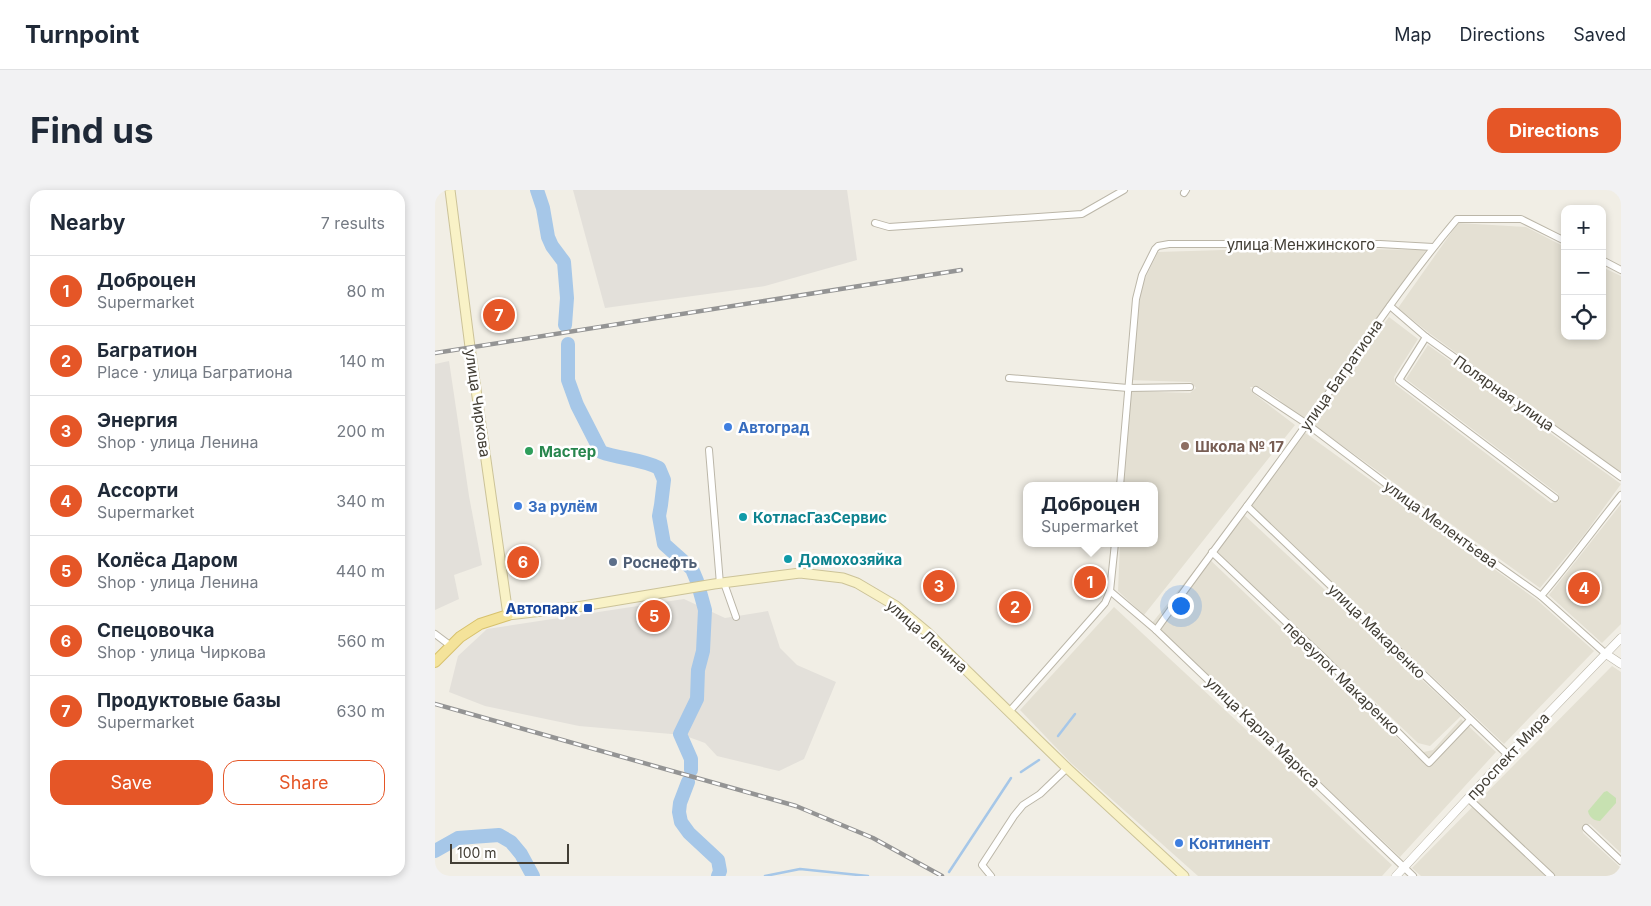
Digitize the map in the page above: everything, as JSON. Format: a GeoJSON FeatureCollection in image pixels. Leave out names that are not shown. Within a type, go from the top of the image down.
{"type":"FeatureCollection","features":[{"type":"Feature","properties":{"kind":"main road","name":"улица Чиркова"},"geometry":{"type":"LineString","coordinates":[[450,190],[469,347],[508,615]]}},
{"type":"Feature","properties":{"kind":"main road","name":"улица Ленина"},"geometry":{"type":"LineString","coordinates":[[435,662],[460,637],[480,624],[508,615],[575,607],[800,572],[843,578],[857,583],[896,606],[939,644],[1067,768],[1183,876]]}},
{"type":"Feature","properties":{"kind":"street"},"geometry":{"type":"LineString","coordinates":[[875,223],[889,226],[1081,214],[1124,190]]}},
{"type":"Feature","properties":{"kind":"street","name":"улица Багратиона"},"geometry":{"type":"LineString","coordinates":[[1156,630],[1307,424],[1389,306],[1433,247],[1457,219],[1521,219],[1561,239]]}},
{"type":"Feature","properties":{"kind":"street","name":"улица Менжинского"},"geometry":{"type":"LineString","coordinates":[[1127,388],[1136,299],[1141,281],[1158,246],[1169,244],[1381,244],[1433,247]]}},
{"type":"Feature","properties":{"kind":"street"},"geometry":{"type":"LineString","coordinates":[[1606,262],[1621,270]]}},
{"type":"Feature","properties":{"kind":"street","name":"Полярная улица"},"geometry":{"type":"LineString","coordinates":[[1389,306],[1426,337],[1621,477]]}},
{"type":"Feature","properties":{"kind":"street"},"geometry":{"type":"LineString","coordinates":[[1426,337],[1399,380],[1555,498]]}},
{"type":"Feature","properties":{"kind":"street"},"geometry":{"type":"LineString","coordinates":[[1009,378],[1127,388],[1190,387]]}},
{"type":"Feature","properties":{"kind":"street"},"geometry":{"type":"LineString","coordinates":[[1120,482],[1127,388]]}},
{"type":"Feature","properties":{"kind":"street","name":"улица Мелентьева"},"geometry":{"type":"LineString","coordinates":[[1256,390],[1307,424],[1434,520],[1541,596],[1606,654],[1621,664]]}},
{"type":"Feature","properties":{"kind":"street"},"geometry":{"type":"LineString","coordinates":[[709,450],[722,583],[736,617]]}},
{"type":"Feature","properties":{"kind":"street"},"geometry":{"type":"LineString","coordinates":[[1541,596],[1575,556],[1621,495]]}},
{"type":"Feature","properties":{"kind":"street","name":"улица Макаренко"},"geometry":{"type":"LineString","coordinates":[[1247,506],[1508,756]]}},
{"type":"Feature","properties":{"kind":"street"},"geometry":{"type":"LineString","coordinates":[[1009,712],[1105,603],[1110,591],[1115,547]]}},
{"type":"Feature","properties":{"kind":"street","name":"переулок Макаренко"},"geometry":{"type":"LineString","coordinates":[[1212,552],[1326,660],[1429,763],[1470,720]]}},
{"type":"Feature","properties":{"kind":"street","name":"улица Карла Маркса"},"geometry":{"type":"LineString","coordinates":[[1110,591],[1156,630],[1413,876]]}},
{"type":"Feature","properties":{"kind":"street"},"geometry":{"type":"LineString","coordinates":[[435,634],[451,646]]}},
{"type":"Feature","properties":{"kind":"street","name":"проспект Мира"},"geometry":{"type":"LineString","coordinates":[[1396,876],[1621,638]]}},
{"type":"Feature","properties":{"kind":"street"},"geometry":{"type":"LineString","coordinates":[[991,876],[981,865],[1014,816],[1023,805],[1039,794],[1067,768]]}},
{"type":"Feature","properties":{"kind":"street"},"geometry":{"type":"LineString","coordinates":[[1469,798],[1551,876]]}},
{"type":"Feature","properties":{"kind":"street"},"geometry":{"type":"LineString","coordinates":[[1587,828],[1621,861]]}},
{"type":"Feature","properties":{"kind":"shaded area"},"geometry":{"type":"Polygon","coordinates":[[[573,190],[847,190],[857,260],[765,286],[605,308],[573,190]]]}},
{"type":"Feature","properties":{"kind":"shaded area"},"geometry":{"type":"Polygon","coordinates":[[[1458,223],[1526,227],[1561,245],[1561,340],[1606,340],[1606,269],[1621,276],[1621,473],[1429,333],[1398,308],[1458,223]]]}},
{"type":"Feature","properties":{"kind":"shaded area"},"geometry":{"type":"Polygon","coordinates":[[[1292,248],[1426,250],[1367,336],[1303,420],[1277,398],[1259,387],[1250,387],[1253,393],[1295,425],[1144,615],[1118,591],[1120,547],[1158,547],[1158,482],[1122,482],[1126,391],[1190,393],[1196,388],[1191,382],[1127,380],[1142,285],[1158,252],[1292,248]]]}},
{"type":"Feature","properties":{"kind":"shaded area"},"geometry":{"type":"Polygon","coordinates":[[[1389,317],[1418,339],[1394,377],[1395,384],[1551,503],[1559,501],[1558,494],[1406,379],[1428,345],[1621,484],[1584,535],[1540,588],[1311,423],[1389,317]]]}},
{"type":"Feature","properties":{"kind":"shaded area"},"geometry":{"type":"Polygon","coordinates":[[[449,361],[469,496],[482,565],[454,575],[459,599],[435,610],[435,364],[449,361]]]}},
{"type":"Feature","properties":{"kind":"shaded area"},"geometry":{"type":"Polygon","coordinates":[[[1304,432],[1537,600],[1594,651],[1504,744],[1248,503],[1304,432]]]}},
{"type":"Feature","properties":{"kind":"shaded area"},"geometry":{"type":"Polygon","coordinates":[[[1621,504],[1621,624],[1602,643],[1549,595],[1621,504]]]}},
{"type":"Feature","properties":{"kind":"shaded area"},"geometry":{"type":"Polygon","coordinates":[[[1241,512],[1461,716],[1430,746],[1418,743],[1213,547],[1241,512]]]}},
{"type":"Feature","properties":{"kind":"shaded area"},"geometry":{"type":"Polygon","coordinates":[[[1206,556],[1414,754],[1433,750],[1461,719],[1496,752],[1400,857],[1152,623],[1206,556]]]}},
{"type":"Feature","properties":{"kind":"shaded area"},"geometry":{"type":"Polygon","coordinates":[[[684,599],[725,618],[768,611],[780,648],[797,665],[836,682],[804,759],[779,771],[717,756],[705,743],[683,735],[579,726],[485,706],[449,692],[458,656],[487,629],[684,599]]]}},
{"type":"Feature","properties":{"kind":"shaded area"},"geometry":{"type":"Polygon","coordinates":[[[1114,607],[1392,865],[1382,876],[1198,876],[1071,763],[1020,710],[1114,607]]]}},
{"type":"Feature","properties":{"kind":"shaded area"},"geometry":{"type":"Polygon","coordinates":[[[1612,666],[1621,672],[1621,853],[1590,824],[1582,826],[1583,833],[1621,868],[1621,876],[1421,876],[1412,868],[1612,666]]]}},
{"type":"Feature","properties":{"kind":"green space"},"geometry":{"type":"Polygon","coordinates":[[[1607,791],[1616,798],[1616,803],[1600,821],[1596,820],[1591,817],[1588,811],[1607,791]]]}},
{"type":"Feature","properties":{"kind":"waterway"},"geometry":{"type":"LineString","coordinates":[[537,190],[543,208],[548,237],[564,262],[567,298],[565,325]]}},
{"type":"Feature","properties":{"kind":"waterway"},"geometry":{"type":"LineString","coordinates":[[568,344],[568,380],[577,405],[601,452],[659,468],[664,480],[659,516],[664,544],[692,569],[697,581],[705,610],[703,651],[698,670],[697,699],[680,734],[691,759],[691,770]]}},
{"type":"Feature","properties":{"kind":"waterway"},"geometry":{"type":"LineString","coordinates":[[1058,736],[1075,714]]}},
{"type":"Feature","properties":{"kind":"waterway"},"geometry":{"type":"LineString","coordinates":[[1021,772],[1039,760]]}},
{"type":"Feature","properties":{"kind":"waterway"},"geometry":{"type":"LineString","coordinates":[[949,872],[1011,778]]}},
{"type":"Feature","properties":{"kind":"waterway"},"geometry":{"type":"LineString","coordinates":[[688,782],[680,803],[681,822],[689,833],[718,860],[720,871],[718,876]]}},
{"type":"Feature","properties":{"kind":"waterway"},"geometry":{"type":"LineString","coordinates":[[435,851],[458,838],[499,835],[511,842],[521,854],[533,876]]}},
{"type":"Feature","properties":{"kind":"waterway"},"geometry":{"type":"LineString","coordinates":[[765,876],[800,869],[868,876]]}},
{"type":"Feature","properties":{"kind":"railway"},"geometry":{"type":"LineString","coordinates":[[435,353],[961,270]]}},
{"type":"Feature","properties":{"kind":"railway"},"geometry":{"type":"LineString","coordinates":[[435,704],[796,806],[873,838],[942,876]]}},
{"type":"Feature","properties":{"kind":"place","name":"Продуктовые базы"},"geometry":{"type":"Point","coordinates":[499,315]}},
{"type":"Feature","properties":{"kind":"place","name":"Автоград"},"geometry":{"type":"Point","coordinates":[728,427]}},
{"type":"Feature","properties":{"kind":"place","name":"Школа № 17"},"geometry":{"type":"Point","coordinates":[1185,446]}},
{"type":"Feature","properties":{"kind":"place","name":"Мастер"},"geometry":{"type":"Point","coordinates":[529,451]}},
{"type":"Feature","properties":{"kind":"place","name":"За рулём"},"geometry":{"type":"Point","coordinates":[518,506]}},
{"type":"Feature","properties":{"kind":"place","name":"КотласГазСервис"},"geometry":{"type":"Point","coordinates":[743,517]}},
{"type":"Feature","properties":{"kind":"place","name":"Домохозяйка"},"geometry":{"type":"Point","coordinates":[788,559]}},
{"type":"Feature","properties":{"kind":"place","name":"Спецовочка"},"geometry":{"type":"Point","coordinates":[523,562]}},
{"type":"Feature","properties":{"kind":"place","name":"Роснефть"},"geometry":{"type":"Point","coordinates":[613,562]}},
{"type":"Feature","properties":{"kind":"place","name":"Доброцен"},"geometry":{"type":"Point","coordinates":[1090,582]}},
{"type":"Feature","properties":{"kind":"place","name":"Энергия"},"geometry":{"type":"Point","coordinates":[939,586]}},
{"type":"Feature","properties":{"kind":"place","name":"Ассорти"},"geometry":{"type":"Point","coordinates":[1584,588]}},
{"type":"Feature","properties":{"kind":"place","name":"Багратион"},"geometry":{"type":"Point","coordinates":[1015,607]}},
{"type":"Feature","properties":{"kind":"place","name":"Автопарк"},"geometry":{"type":"Point","coordinates":[588,608]}},
{"type":"Feature","properties":{"kind":"place","name":"Колёса Даром"},"geometry":{"type":"Point","coordinates":[654,616]}},
{"type":"Feature","properties":{"kind":"place","name":"Континент"},"geometry":{"type":"Point","coordinates":[1179,843]}}]}
